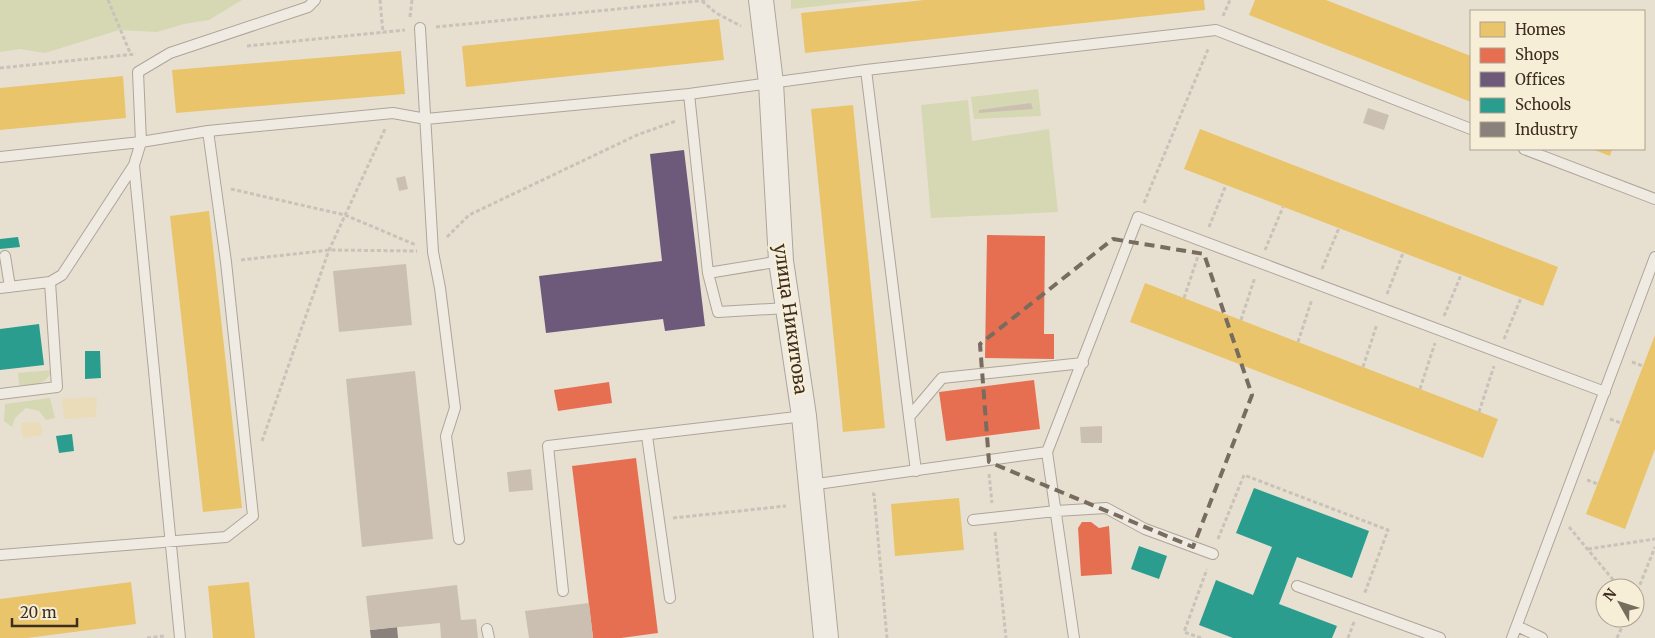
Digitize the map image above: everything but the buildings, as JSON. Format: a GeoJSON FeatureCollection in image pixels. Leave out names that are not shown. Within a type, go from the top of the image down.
{"type":"FeatureCollection","features":[{"type":"Feature","properties":{"kind":"street","name":"улица Никитова"},"geometry":{"type":"LineString","coordinates":[[761,0],[771,83],[781,261],[804,416],[809,485],[826,638]]}},
{"type":"Feature","properties":{"kind":"lane"},"geometry":{"type":"LineString","coordinates":[[5,256],[5,287],[50,282],[62,274],[134,166],[141,142],[138,72],[170,53],[308,7],[315,0]]}},
{"type":"Feature","properties":{"kind":"lane"},"geometry":{"type":"LineString","coordinates":[[420,28],[433,252],[440,288],[455,408],[446,436],[459,539]]}},
{"type":"Feature","properties":{"kind":"lane"},"geometry":{"type":"LineString","coordinates":[[0,157],[141,142],[208,131],[393,113],[426,119],[689,94],[866,70],[1216,30],[1470,129]]}},
{"type":"Feature","properties":{"kind":"lane"},"geometry":{"type":"LineString","coordinates":[[866,70],[916,471]]}},
{"type":"Feature","properties":{"kind":"lane"},"geometry":{"type":"LineString","coordinates":[[689,94],[708,272],[718,312],[787,308]]}},
{"type":"Feature","properties":{"kind":"lane"},"geometry":{"type":"LineString","coordinates":[[0,555],[226,536],[252,516],[250,476],[226,262],[208,131]]}},
{"type":"Feature","properties":{"kind":"lane"},"geometry":{"type":"LineString","coordinates":[[1527,150],[1655,199]]}},
{"type":"Feature","properties":{"kind":"lane"},"geometry":{"type":"LineString","coordinates":[[134,166],[180,638]]}},
{"type":"Feature","properties":{"kind":"lane"},"geometry":{"type":"LineString","coordinates":[[1074,638],[1047,452],[1138,217],[1605,392]]}},
{"type":"Feature","properties":{"kind":"lane"},"geometry":{"type":"LineString","coordinates":[[1512,638],[1655,257]]}},
{"type":"Feature","properties":{"kind":"lane"},"geometry":{"type":"LineString","coordinates":[[708,272],[781,261]]}},
{"type":"Feature","properties":{"kind":"lane"},"geometry":{"type":"LineString","coordinates":[[0,394],[57,387],[50,282]]}},
{"type":"Feature","properties":{"kind":"lane"},"geometry":{"type":"LineString","coordinates":[[908,417],[942,378],[1083,363]]}},
{"type":"Feature","properties":{"kind":"lane"},"geometry":{"type":"LineString","coordinates":[[563,590],[548,446],[647,436],[804,416]]}},
{"type":"Feature","properties":{"kind":"lane"},"geometry":{"type":"LineString","coordinates":[[647,436],[670,598]]}},
{"type":"Feature","properties":{"kind":"lane"},"geometry":{"type":"LineString","coordinates":[[809,485],[1047,452]]}},
{"type":"Feature","properties":{"kind":"lane"},"geometry":{"type":"LineString","coordinates":[[973,520],[1056,511],[1106,508],[1145,529],[1213,554]]}},
{"type":"Feature","properties":{"kind":"lane"},"geometry":{"type":"LineString","coordinates":[[1297,586],[1440,638]]}},
{"type":"Feature","properties":{"kind":"lane"},"geometry":{"type":"LineString","coordinates":[[1517,626],[1542,638]]}},
{"type":"Feature","properties":{"kind":"path"},"geometry":{"type":"LineString","coordinates":[[108,0],[138,72]]}},
{"type":"Feature","properties":{"kind":"path"},"geometry":{"type":"LineString","coordinates":[[380,0],[383,33]]}},
{"type":"Feature","properties":{"kind":"path"},"geometry":{"type":"LineString","coordinates":[[701,1],[716,13],[741,26]]}},
{"type":"Feature","properties":{"kind":"path"},"geometry":{"type":"LineString","coordinates":[[1138,217],[1216,30]]}},
{"type":"Feature","properties":{"kind":"path"},"geometry":{"type":"LineString","coordinates":[[0,68],[130,54]]}},
{"type":"Feature","properties":{"kind":"path"},"geometry":{"type":"LineString","coordinates":[[250,476],[329,250],[393,113]]}},
{"type":"Feature","properties":{"kind":"path"},"geometry":{"type":"LineString","coordinates":[[226,262],[329,250],[433,252],[470,215],[637,135],[691,116]]}},
{"type":"Feature","properties":{"kind":"path"},"geometry":{"type":"LineString","coordinates":[[216,185],[345,215],[433,252]]}},
{"type":"Feature","properties":{"kind":"path"},"geometry":{"type":"LineString","coordinates":[[988,460],[1006,638]]}},
{"type":"Feature","properties":{"kind":"path"},"geometry":{"type":"LineString","coordinates":[[1201,638],[1184,632],[1244,475],[1388,530],[1348,638]]}},
{"type":"Feature","properties":{"kind":"path"},"geometry":{"type":"LineString","coordinates":[[874,494],[888,638]]}},
{"type":"Feature","properties":{"kind":"path"},"geometry":{"type":"LineString","coordinates":[[659,520],[786,506]]}},
{"type":"Feature","properties":{"kind":"path"},"geometry":{"type":"LineString","coordinates":[[1559,514],[1612,578]]}},
{"type":"Feature","properties":{"kind":"path"},"geometry":{"type":"LineString","coordinates":[[1588,549],[1655,539]]}},
{"type":"Feature","properties":{"kind":"path"},"geometry":{"type":"LineString","coordinates":[[1643,578],[1655,547]]}},
{"type":"Feature","properties":{"kind":"highlighted area"},"geometry":{"type":"Polygon","coordinates":[[[1113,239],[1204,254],[1252,395],[1193,547],[989,462],[980,344],[1113,239]]]}},
{"type":"Feature","properties":{"kind":"green space"},"geometry":{"type":"Polygon","coordinates":[[[0,0],[242,0],[209,20],[184,24],[157,32],[119,30],[45,53],[20,49],[0,52],[0,0]]]}},
{"type":"Feature","properties":{"kind":"green space"},"geometry":{"type":"Polygon","coordinates":[[[791,0],[874,0],[791,9],[791,0]]]}},
{"type":"Feature","properties":{"kind":"green space"},"geometry":{"type":"Polygon","coordinates":[[[1038,89],[1041,116],[974,119],[971,97],[1038,89]]]}},
{"type":"Feature","properties":{"kind":"green space"},"geometry":{"type":"Polygon","coordinates":[[[968,100],[972,141],[1049,129],[1058,212],[931,218],[921,105],[968,100]]]}},
{"type":"Feature","properties":{"kind":"green space"},"geometry":{"type":"Polygon","coordinates":[[[52,370],[46,379],[39,384],[19,385],[18,373],[52,370]]]}},
{"type":"Feature","properties":{"kind":"green space"},"geometry":{"type":"Polygon","coordinates":[[[50,398],[55,418],[46,420],[39,411],[26,408],[15,418],[12,427],[4,421],[5,404],[50,398]]]}},
{"type":"Feature","properties":{"kind":"sand"},"geometry":{"type":"Polygon","coordinates":[[[97,397],[96,417],[64,419],[62,399],[97,397]]]}},
{"type":"Feature","properties":{"kind":"sand"},"geometry":{"type":"Polygon","coordinates":[[[40,422],[43,435],[23,438],[21,423],[40,422]]]}}]}
